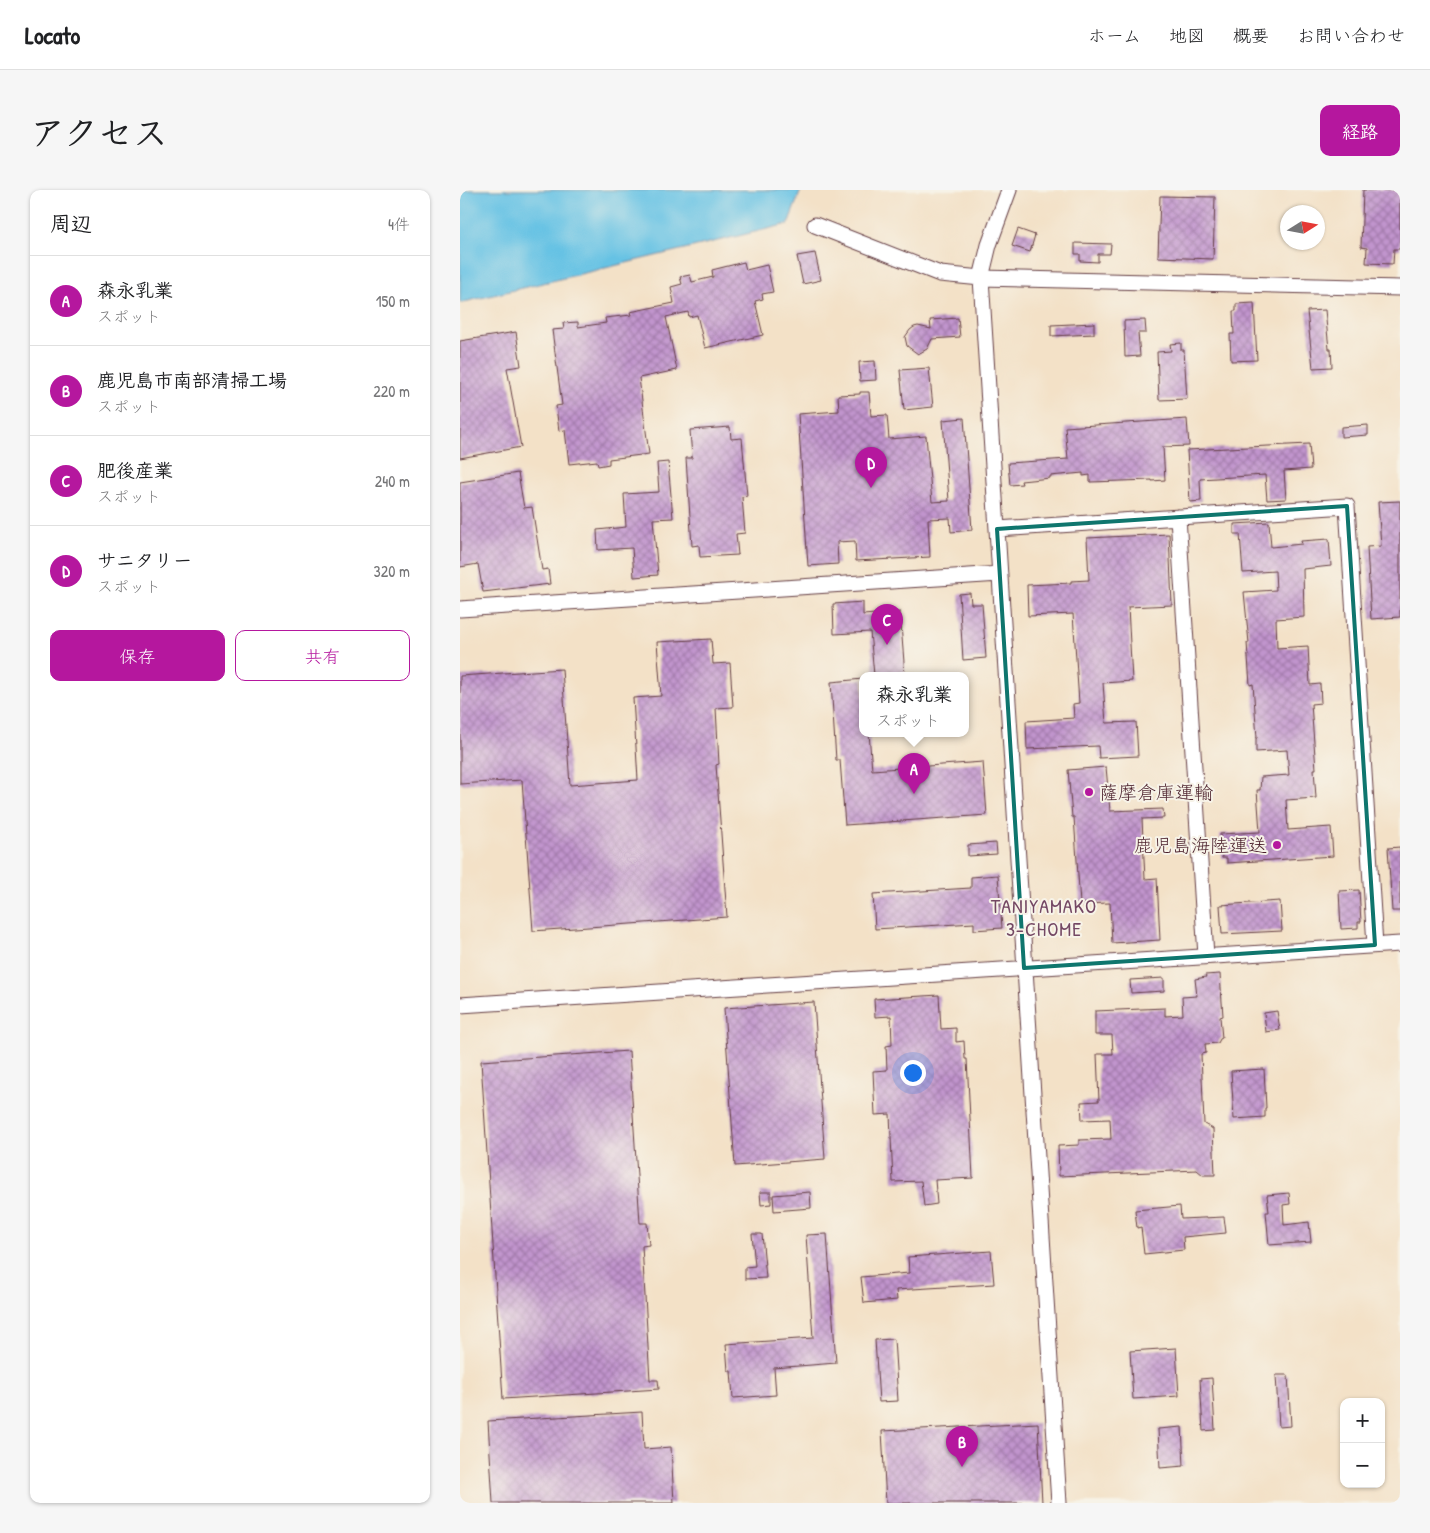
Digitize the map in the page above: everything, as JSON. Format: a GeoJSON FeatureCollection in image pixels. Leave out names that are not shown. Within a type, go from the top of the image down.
{"type":"FeatureCollection","features":[{"type":"Feature","properties":{"kind":"street"},"geometry":{"type":"LineString","coordinates":[[1009,190],[989,245],[981,278],[1059,1503]]}},
{"type":"Feature","properties":{"kind":"street"},"geometry":{"type":"LineString","coordinates":[[815,225],[940,274],[981,278],[1400,288]]}},
{"type":"Feature","properties":{"kind":"street"},"geometry":{"type":"LineString","coordinates":[[997,529],[1347,506],[1375,945]]}},
{"type":"Feature","properties":{"kind":"street"},"geometry":{"type":"LineString","coordinates":[[1178,517],[1206,956]]}},
{"type":"Feature","properties":{"kind":"street"},"geometry":{"type":"LineString","coordinates":[[460,609],[1000,574]]}},
{"type":"Feature","properties":{"kind":"street"},"geometry":{"type":"LineString","coordinates":[[460,1005],[1400,944]]}},
{"type":"Feature","properties":{"kind":"highlighted area"},"geometry":{"type":"Polygon","coordinates":[[[1347,506],[1375,945],[1024,968],[997,529],[1347,506]]]}},
{"type":"Feature","properties":{"kind":"water"},"geometry":{"type":"Polygon","coordinates":[[[460,190],[801,190],[788,224],[460,303],[460,190]]]}},
{"type":"Feature","properties":{"kind":"building"},"geometry":{"type":"Polygon","coordinates":[[[1363,190],[1400,190],[1400,249],[1394,249],[1393,264],[1366,263],[1367,248],[1361,247],[1363,190]]]}},
{"type":"Feature","properties":{"kind":"building"},"geometry":{"type":"Polygon","coordinates":[[[1160,196],[1215,197],[1213,259],[1158,257],[1160,196]]]}},
{"type":"Feature","properties":{"kind":"building"},"geometry":{"type":"Polygon","coordinates":[[[1018,229],[1035,235],[1030,252],[1012,246],[1018,229]]]}},
{"type":"Feature","properties":{"kind":"building"},"geometry":{"type":"Polygon","coordinates":[[[1075,243],[1111,244],[1110,254],[1098,254],[1098,262],[1080,261],[1080,254],[1075,254],[1075,243]]]}},
{"type":"Feature","properties":{"kind":"building"},"geometry":{"type":"Polygon","coordinates":[[[815,253],[821,280],[803,284],[797,256],[815,253]]]}},
{"type":"Feature","properties":{"kind":"building"},"geometry":{"type":"Polygon","coordinates":[[[744,262],[746,270],[767,265],[773,292],[762,294],[763,299],[755,301],[763,335],[705,348],[697,315],[689,317],[688,312],[666,317],[677,370],[639,378],[649,454],[609,459],[609,464],[598,466],[597,461],[569,464],[565,430],[559,431],[556,406],[562,405],[552,330],[564,329],[563,323],[578,322],[578,327],[606,323],[605,318],[631,315],[630,312],[674,303],[671,287],[682,284],[680,277],[690,275],[692,282],[713,277],[712,270],[744,262]]]}},
{"type":"Feature","properties":{"kind":"building"},"geometry":{"type":"Polygon","coordinates":[[[1254,303],[1257,360],[1231,361],[1230,334],[1234,334],[1233,311],[1236,311],[1236,304],[1254,303]]]}},
{"type":"Feature","properties":{"kind":"building"},"geometry":{"type":"Polygon","coordinates":[[[1325,310],[1332,367],[1313,368],[1307,311],[1325,310]]]}},
{"type":"Feature","properties":{"kind":"building"},"geometry":{"type":"Polygon","coordinates":[[[958,318],[960,337],[932,339],[927,349],[918,354],[907,346],[905,337],[914,327],[931,329],[930,320],[958,318]]]}},
{"type":"Feature","properties":{"kind":"building"},"geometry":{"type":"Polygon","coordinates":[[[1145,320],[1146,333],[1138,333],[1140,356],[1125,357],[1124,321],[1145,320]]]}},
{"type":"Feature","properties":{"kind":"building"},"geometry":{"type":"Polygon","coordinates":[[[1094,323],[1094,334],[1051,336],[1051,325],[1094,323]]]}},
{"type":"Feature","properties":{"kind":"building"},"geometry":{"type":"Polygon","coordinates":[[[516,332],[521,366],[507,368],[521,447],[460,458],[460,341],[516,332]]]}},
{"type":"Feature","properties":{"kind":"building"},"geometry":{"type":"Polygon","coordinates":[[[1181,343],[1181,350],[1184,350],[1187,399],[1159,400],[1157,352],[1171,351],[1170,344],[1181,343]]]}},
{"type":"Feature","properties":{"kind":"building"},"geometry":{"type":"Polygon","coordinates":[[[875,361],[876,380],[860,381],[859,362],[875,361]]]}},
{"type":"Feature","properties":{"kind":"building"},"geometry":{"type":"Polygon","coordinates":[[[929,368],[933,407],[904,410],[900,370],[929,368]]]}},
{"type":"Feature","properties":{"kind":"building"},"geometry":{"type":"Polygon","coordinates":[[[860,392],[869,392],[871,416],[887,415],[889,439],[926,436],[932,502],[949,501],[943,420],[964,418],[972,530],[951,532],[950,518],[928,519],[930,557],[856,561],[855,541],[837,542],[838,564],[808,566],[798,414],[839,411],[838,395],[860,394],[860,392]]]}},
{"type":"Feature","properties":{"kind":"building"},"geometry":{"type":"Polygon","coordinates":[[[1187,419],[1189,446],[1163,447],[1165,480],[1090,482],[1090,475],[1083,476],[1083,473],[1050,476],[1050,478],[1021,481],[1022,484],[1010,485],[1008,463],[1068,459],[1065,427],[1187,419]]]}},
{"type":"Feature","properties":{"kind":"building"},"geometry":{"type":"Polygon","coordinates":[[[1368,425],[1368,435],[1341,437],[1341,427],[1368,425]]]}},
{"type":"Feature","properties":{"kind":"building"},"geometry":{"type":"Polygon","coordinates":[[[730,427],[731,439],[742,438],[747,496],[742,497],[745,533],[736,534],[738,555],[700,557],[699,545],[692,546],[686,458],[692,458],[690,430],[730,427]]]}},
{"type":"Feature","properties":{"kind":"building"},"geometry":{"type":"Polygon","coordinates":[[[1309,444],[1311,469],[1284,471],[1286,499],[1267,500],[1265,475],[1200,479],[1201,501],[1190,502],[1187,450],[1309,444]]]}},
{"type":"Feature","properties":{"kind":"building"},"geometry":{"type":"Polygon","coordinates":[[[668,462],[673,518],[653,519],[658,575],[634,577],[632,548],[598,550],[597,530],[626,527],[624,494],[659,492],[657,463],[668,462]]]}},
{"type":"Feature","properties":{"kind":"building"},"geometry":{"type":"Polygon","coordinates":[[[518,473],[524,508],[532,507],[542,570],[548,569],[550,584],[483,592],[478,564],[460,567],[460,482],[518,473]]]}},
{"type":"Feature","properties":{"kind":"building"},"geometry":{"type":"Polygon","coordinates":[[[1400,501],[1400,617],[1371,619],[1367,547],[1381,546],[1378,502],[1400,501]]]}},
{"type":"Feature","properties":{"kind":"building"},"geometry":{"type":"Polygon","coordinates":[[[1269,522],[1271,547],[1302,544],[1301,541],[1329,539],[1331,566],[1303,569],[1304,617],[1276,619],[1277,648],[1308,646],[1310,685],[1320,684],[1321,703],[1311,704],[1316,769],[1314,769],[1316,798],[1286,800],[1288,830],[1331,827],[1333,856],[1227,863],[1227,858],[1222,858],[1220,834],[1260,832],[1257,790],[1260,790],[1261,777],[1289,775],[1287,750],[1256,752],[1257,738],[1253,684],[1250,685],[1247,643],[1249,643],[1244,592],[1276,590],[1275,571],[1243,573],[1240,534],[1234,534],[1234,524],[1269,522]]]}},
{"type":"Feature","properties":{"kind":"building"},"geometry":{"type":"Polygon","coordinates":[[[1169,534],[1172,605],[1128,607],[1132,681],[1103,683],[1106,723],[1136,722],[1138,756],[1099,758],[1098,746],[1027,749],[1026,721],[1074,718],[1073,704],[1079,703],[1073,614],[1028,616],[1027,585],[1071,583],[1071,581],[1089,580],[1087,538],[1169,534]]]}},
{"type":"Feature","properties":{"kind":"building"},"geometry":{"type":"Polygon","coordinates":[[[970,593],[971,604],[982,604],[986,658],[963,660],[959,594],[970,593]]]}},
{"type":"Feature","properties":{"kind":"building"},"geometry":{"type":"Polygon","coordinates":[[[863,602],[863,615],[900,612],[905,672],[874,672],[870,632],[834,634],[833,604],[863,602]]]}},
{"type":"Feature","properties":{"kind":"building"},"geometry":{"type":"Polygon","coordinates":[[[711,639],[713,664],[730,663],[733,707],[716,708],[719,764],[716,765],[727,917],[533,931],[522,780],[460,784],[460,676],[562,669],[570,785],[638,780],[633,698],[661,696],[657,642],[711,639]]]}},
{"type":"Feature","properties":{"kind":"building"},"geometry":{"type":"Polygon","coordinates":[[[859,679],[859,737],[869,737],[872,770],[983,762],[987,815],[845,825],[840,760],[836,760],[831,682],[859,679]]]}},
{"type":"Feature","properties":{"kind":"building"},"geometry":{"type":"Polygon","coordinates":[[[1106,767],[1110,811],[1163,809],[1164,818],[1142,819],[1145,879],[1157,878],[1160,940],[1112,943],[1110,903],[1080,904],[1074,817],[1072,817],[1068,770],[1106,767]]]}},
{"type":"Feature","properties":{"kind":"building"},"geometry":{"type":"Polygon","coordinates":[[[996,843],[997,854],[968,856],[968,845],[996,843]]]}},
{"type":"Feature","properties":{"kind":"building"},"geometry":{"type":"Polygon","coordinates":[[[1400,847],[1400,911],[1392,911],[1388,848],[1400,847]]]}},
{"type":"Feature","properties":{"kind":"building"},"geometry":{"type":"Polygon","coordinates":[[[998,875],[1002,928],[974,930],[974,923],[875,929],[873,894],[971,888],[971,877],[998,875]]]}},
{"type":"Feature","properties":{"kind":"building"},"geometry":{"type":"Polygon","coordinates":[[[1359,890],[1361,922],[1358,922],[1358,928],[1341,929],[1339,891],[1359,890]]]}},
{"type":"Feature","properties":{"kind":"building","name":"鹿児島海陸運送"},"geometry":{"type":"Polygon","coordinates":[[[1280,901],[1282,931],[1222,934],[1220,905],[1280,901]]]}},
{"type":"Feature","properties":{"kind":"building"},"geometry":{"type":"Polygon","coordinates":[[[1220,974],[1223,1016],[1220,1017],[1222,1038],[1218,1043],[1205,1044],[1206,1053],[1201,1054],[1204,1124],[1213,1129],[1215,1175],[1203,1175],[1197,1170],[1059,1176],[1058,1146],[1079,1145],[1079,1140],[1111,1139],[1110,1119],[1082,1120],[1081,1102],[1099,1101],[1097,1054],[1113,1054],[1112,1035],[1095,1035],[1095,1011],[1165,1008],[1165,1016],[1183,1015],[1182,997],[1197,996],[1195,979],[1206,977],[1205,975],[1220,974]]]}},
{"type":"Feature","properties":{"kind":"building"},"geometry":{"type":"Polygon","coordinates":[[[1164,978],[1164,991],[1131,993],[1130,980],[1164,978]]]}},
{"type":"Feature","properties":{"kind":"building"},"geometry":{"type":"Polygon","coordinates":[[[939,995],[941,1029],[956,1028],[956,1042],[964,1041],[965,1059],[967,1059],[973,1178],[935,1180],[937,1204],[924,1206],[921,1181],[893,1182],[890,1114],[875,1115],[873,1071],[887,1070],[886,1046],[892,1045],[891,1016],[875,1017],[874,999],[939,995]]]}},
{"type":"Feature","properties":{"kind":"building"},"geometry":{"type":"Polygon","coordinates":[[[814,1002],[825,1159],[735,1166],[724,1008],[814,1002]]]}},
{"type":"Feature","properties":{"kind":"building"},"geometry":{"type":"Polygon","coordinates":[[[1277,1011],[1280,1030],[1266,1032],[1264,1013],[1277,1011]]]}},
{"type":"Feature","properties":{"kind":"building"},"geometry":{"type":"Polygon","coordinates":[[[629,1051],[640,1223],[647,1223],[649,1245],[642,1246],[650,1380],[658,1380],[659,1389],[503,1399],[481,1061],[629,1051]]]}},
{"type":"Feature","properties":{"kind":"building"},"geometry":{"type":"Polygon","coordinates":[[[1264,1069],[1265,1117],[1234,1119],[1231,1071],[1264,1069]]]}},
{"type":"Feature","properties":{"kind":"building"},"geometry":{"type":"Polygon","coordinates":[[[760,1192],[771,1192],[771,1204],[761,1205],[760,1192]]]}},
{"type":"Feature","properties":{"kind":"building"},"geometry":{"type":"Polygon","coordinates":[[[810,1192],[811,1208],[774,1211],[773,1195],[810,1192]]]}},
{"type":"Feature","properties":{"kind":"building"},"geometry":{"type":"Polygon","coordinates":[[[1289,1193],[1290,1204],[1283,1205],[1284,1225],[1309,1222],[1311,1242],[1269,1245],[1266,1212],[1269,1212],[1267,1195],[1289,1193]]]}},
{"type":"Feature","properties":{"kind":"building"},"geometry":{"type":"Polygon","coordinates":[[[1180,1206],[1181,1219],[1224,1217],[1226,1233],[1183,1237],[1184,1250],[1144,1254],[1141,1227],[1137,1228],[1135,1210],[1180,1206]]]}},
{"type":"Feature","properties":{"kind":"building"},"geometry":{"type":"Polygon","coordinates":[[[752,1234],[762,1234],[766,1278],[745,1279],[745,1267],[755,1266],[752,1234]]]}},
{"type":"Feature","properties":{"kind":"building"},"geometry":{"type":"Polygon","coordinates":[[[827,1234],[836,1363],[774,1368],[776,1395],[733,1398],[726,1344],[813,1338],[806,1235],[827,1234]]]}},
{"type":"Feature","properties":{"kind":"building"},"geometry":{"type":"Polygon","coordinates":[[[991,1251],[994,1284],[896,1290],[897,1300],[864,1303],[861,1277],[909,1273],[908,1257],[991,1251]]]}},
{"type":"Feature","properties":{"kind":"building"},"geometry":{"type":"Polygon","coordinates":[[[894,1339],[898,1401],[879,1402],[875,1340],[894,1339]]]}},
{"type":"Feature","properties":{"kind":"building"},"geometry":{"type":"Polygon","coordinates":[[[1176,1348],[1179,1396],[1133,1399],[1130,1351],[1176,1348]]]}},
{"type":"Feature","properties":{"kind":"building"},"geometry":{"type":"Polygon","coordinates":[[[1276,1375],[1288,1375],[1291,1426],[1279,1427],[1276,1375]]]}},
{"type":"Feature","properties":{"kind":"building"},"geometry":{"type":"Polygon","coordinates":[[[1212,1378],[1215,1430],[1203,1431],[1200,1379],[1212,1378]]]}},
{"type":"Feature","properties":{"kind":"building"},"geometry":{"type":"Polygon","coordinates":[[[642,1412],[644,1449],[671,1447],[674,1503],[493,1503],[488,1421],[642,1412]]]}},
{"type":"Feature","properties":{"kind":"building"},"geometry":{"type":"Polygon","coordinates":[[[1038,1423],[1042,1503],[886,1503],[882,1431],[1038,1423]]]}},
{"type":"Feature","properties":{"kind":"building"},"geometry":{"type":"Polygon","coordinates":[[[1182,1427],[1184,1466],[1160,1468],[1158,1429],[1182,1427]]]}},
{"type":"Feature","properties":{"kind":"place","name":"サニタリー"},"geometry":{"type":"Point","coordinates":[871,488]}},
{"type":"Feature","properties":{"kind":"place","name":"肥後産業"},"geometry":{"type":"Point","coordinates":[887,645]}},
{"type":"Feature","properties":{"kind":"place","name":"薩摩倉庫運輸"},"geometry":{"type":"Point","coordinates":[1089,792]}},
{"type":"Feature","properties":{"kind":"place","name":"森永乳業"},"geometry":{"type":"Point","coordinates":[914,794]}},
{"type":"Feature","properties":{"kind":"place","name":"鹿児島海陸運送"},"geometry":{"type":"Point","coordinates":[1277,845]}},
{"type":"Feature","properties":{"kind":"place","name":"鹿児島市南部清掃工場"},"geometry":{"type":"Point","coordinates":[962,1467]}},
{"type":"Feature","properties":{"kind":"district","name":"TANIYAMAKO 3-CHOME"},"geometry":{"type":"Point","coordinates":[1044,918]}}]}
